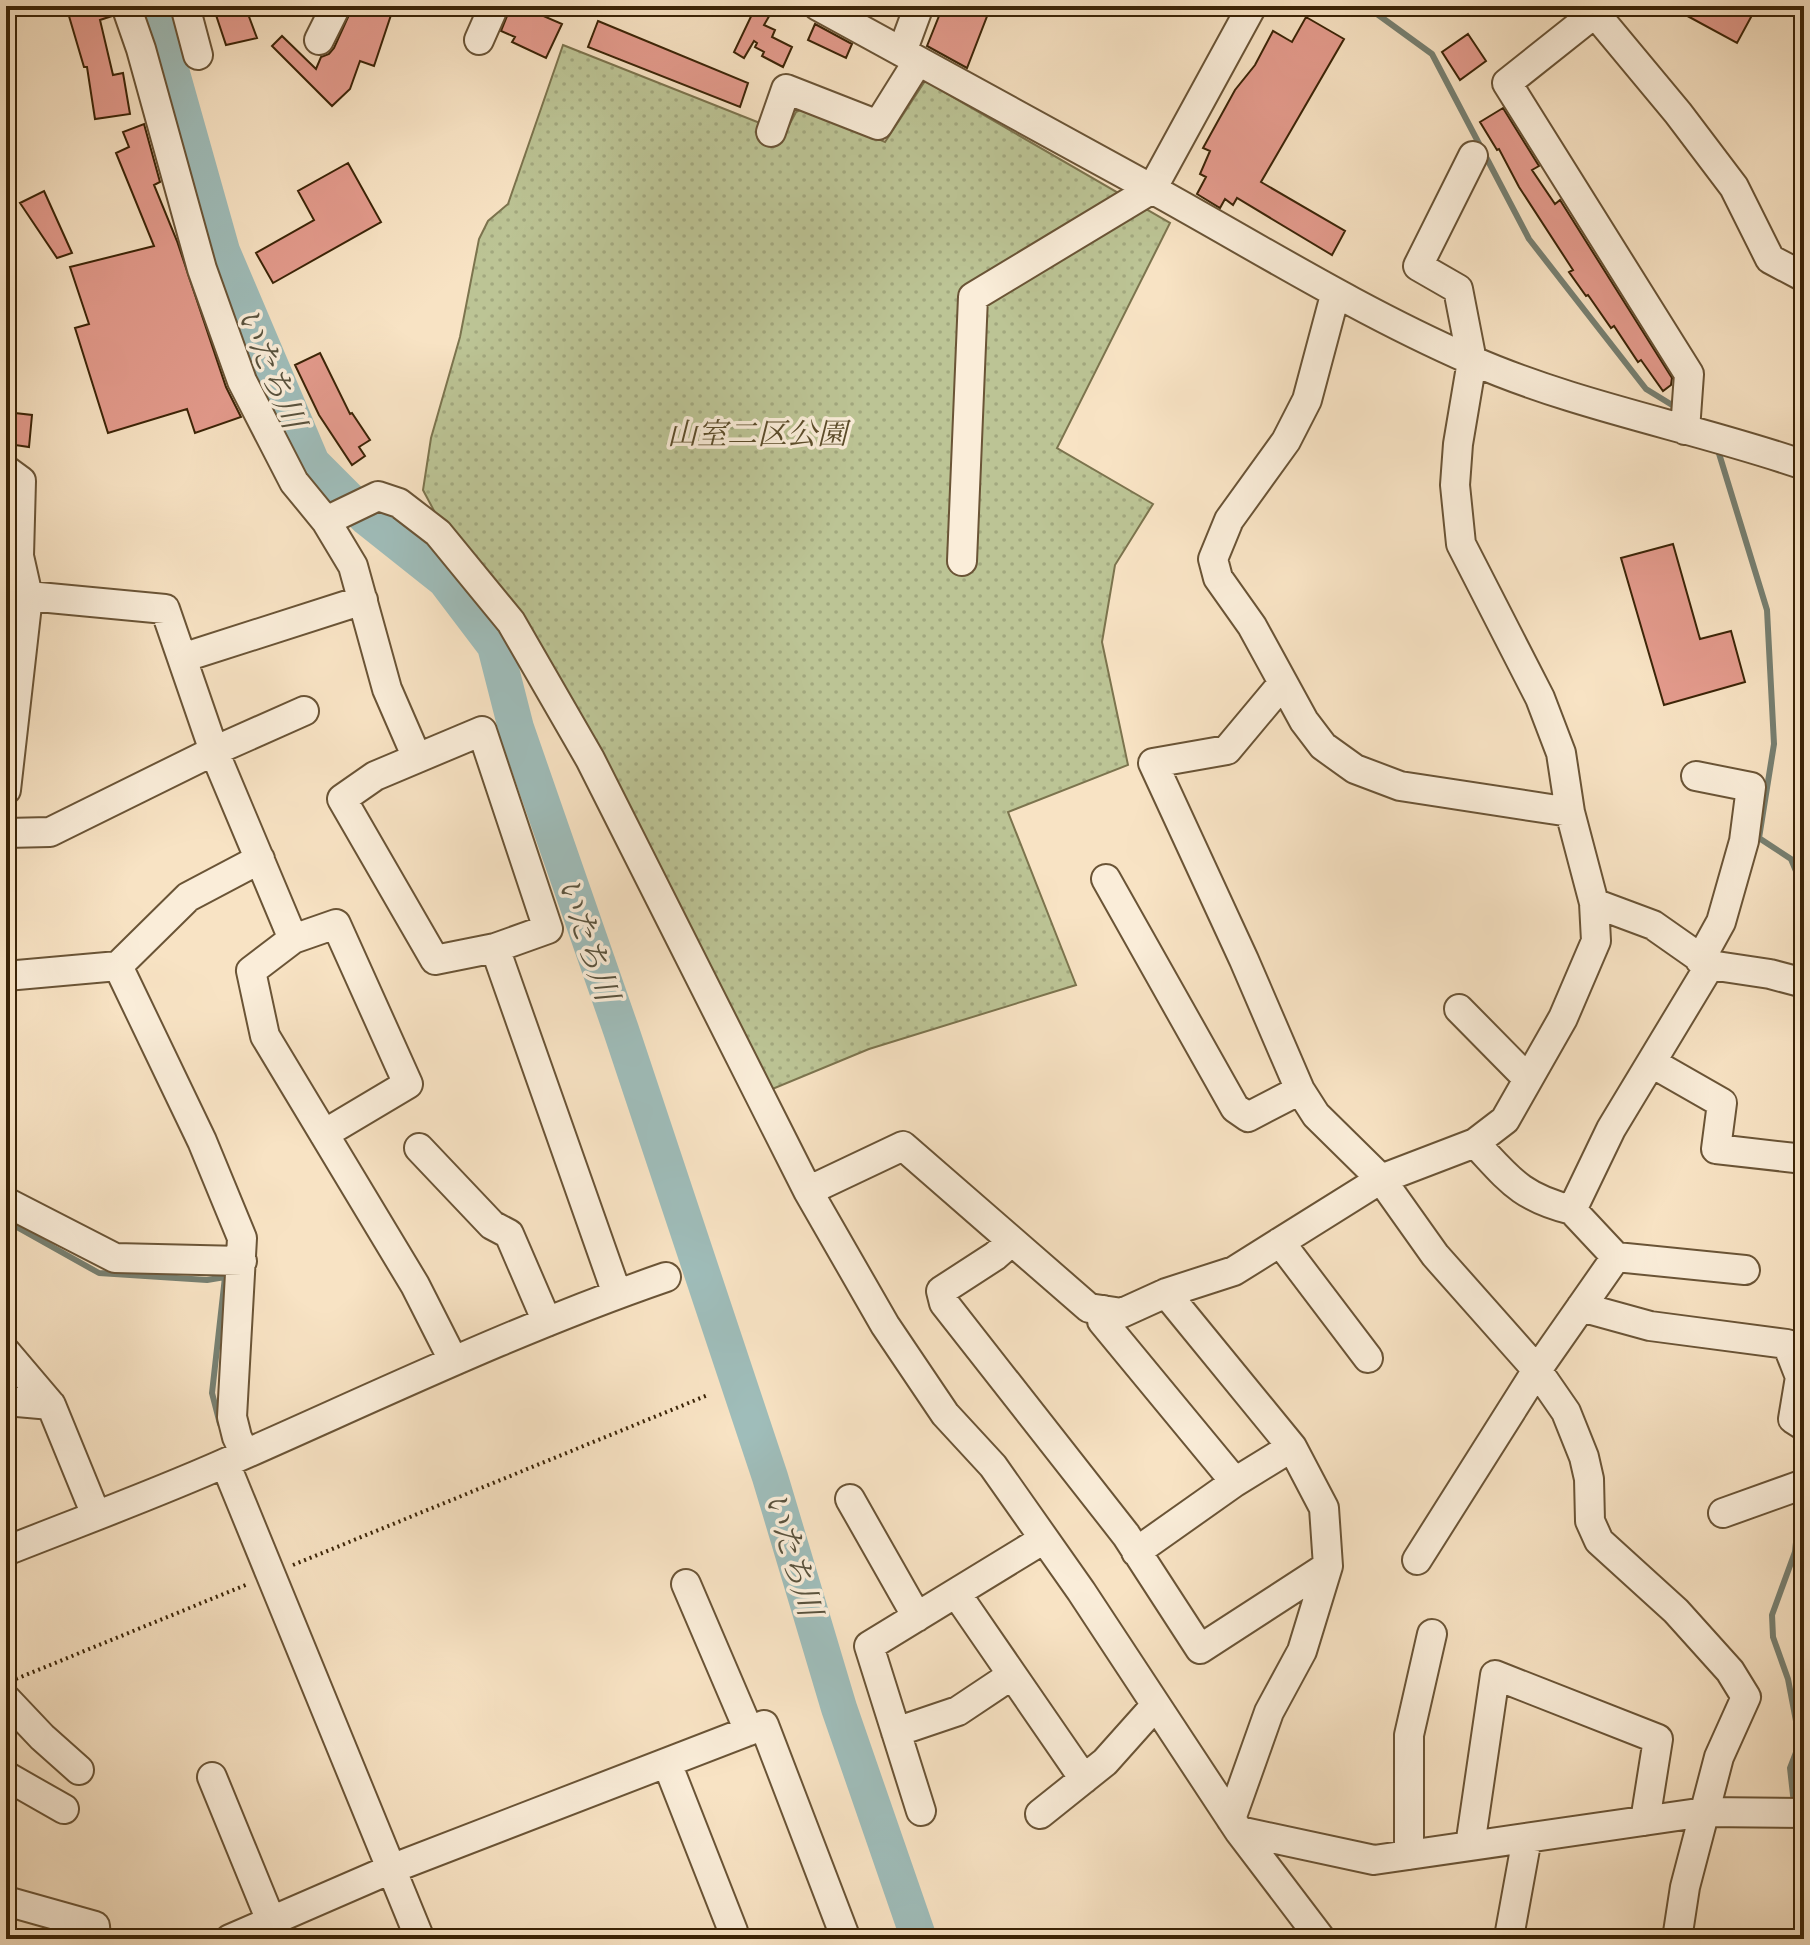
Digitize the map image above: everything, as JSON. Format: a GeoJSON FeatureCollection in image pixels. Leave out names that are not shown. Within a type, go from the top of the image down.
{"type":"FeatureCollection","features":[{"type":"Feature","properties":{"kind":"street"},"geometry":{"type":"LineString","coordinates":[[126,6],[141,49],[202,269],[242,381],[294,482],[326,521],[353,566],[387,689],[417,758]]}},
{"type":"Feature","properties":{"kind":"street"},"geometry":{"type":"LineString","coordinates":[[185,6],[198,55]]}},
{"type":"Feature","properties":{"kind":"street"},"geometry":{"type":"LineString","coordinates":[[319,40],[336,6]]}},
{"type":"Feature","properties":{"kind":"street"},"geometry":{"type":"LineString","coordinates":[[479,40],[494,6]]}},
{"type":"Feature","properties":{"kind":"street"},"geometry":{"type":"LineString","coordinates":[[818,6],[1152,189],[1335,295],[1472,361],[1606,409],[1804,465]]}},
{"type":"Feature","properties":{"kind":"street"},"geometry":{"type":"LineString","coordinates":[[771,132],[786,89],[878,125],[910,56],[919,6]]}},
{"type":"Feature","properties":{"kind":"street"},"geometry":{"type":"LineString","coordinates":[[962,561],[973,297],[1152,189],[1252,6]]}},
{"type":"Feature","properties":{"kind":"street"},"geometry":{"type":"LineString","coordinates":[[1685,430],[1689,374],[1507,83],[1592,10],[1678,113],[1734,187],[1770,259],[1804,277]]}},
{"type":"Feature","properties":{"kind":"street"},"geometry":{"type":"LineString","coordinates":[[808,1191],[903,1146],[1089,1308],[1122,1313],[1166,1293],[1234,1271],[1381,1179],[1475,1143],[1505,1120],[1563,1018],[1596,941],[1594,903],[1570,812],[1561,753],[1540,698],[1461,544],[1455,485],[1458,444],[1472,361],[1458,289],[1418,266],[1473,156]]}},
{"type":"Feature","properties":{"kind":"street"},"geometry":{"type":"LineString","coordinates":[[1335,295],[1307,400],[1286,441],[1229,520],[1213,559],[1218,578],[1252,626],[1304,721],[1323,746],[1355,769],[1400,786],[1570,812]]}},
{"type":"Feature","properties":{"kind":"street"},"geometry":{"type":"LineString","coordinates":[[6,470],[21,481],[19,556],[28,596],[6,790]]}},
{"type":"Feature","properties":{"kind":"street"},"geometry":{"type":"LineString","coordinates":[[326,521],[378,496],[399,503],[438,533],[519,634],[590,759],[808,1191],[885,1325],[937,1401],[993,1466],[1235,1825],[1321,1939]]}},
{"type":"Feature","properties":{"kind":"street"},"geometry":{"type":"LineString","coordinates":[[28,596],[165,609],[214,751],[293,939]]}},
{"type":"Feature","properties":{"kind":"street"},"geometry":{"type":"LineString","coordinates":[[182,658],[365,608]]}},
{"type":"Feature","properties":{"kind":"street"},"geometry":{"type":"LineString","coordinates":[[1283,683],[1227,750],[1153,763],[1300,1090],[1316,1115],[1381,1179],[1435,1255],[1537,1370],[1566,1412],[1584,1457],[1589,1479],[1590,1521],[1599,1541],[1676,1611],[1730,1671],[1746,1697],[1719,1757],[1685,1887],[1677,1939]]}},
{"type":"Feature","properties":{"kind":"street"},"geometry":{"type":"LineString","coordinates":[[6,833],[50,832],[214,751],[304,711]]}},
{"type":"Feature","properties":{"kind":"street"},"geometry":{"type":"LineString","coordinates":[[482,731],[548,929],[495,948],[435,960],[342,799],[375,776],[417,758],[482,731]]}},
{"type":"Feature","properties":{"kind":"street"},"geometry":{"type":"LineString","coordinates":[[1572,1210],[1611,1129],[1652,1063],[1705,963],[1721,922],[1744,841],[1751,787],[1696,776]]}},
{"type":"Feature","properties":{"kind":"street"},"geometry":{"type":"LineString","coordinates":[[6,976],[118,966],[188,897],[260,859]]}},
{"type":"Feature","properties":{"kind":"street"},"geometry":{"type":"LineString","coordinates":[[1106,879],[1235,1108],[1248,1117],[1300,1090]]}},
{"type":"Feature","properties":{"kind":"street"},"geometry":{"type":"LineString","coordinates":[[1594,903],[1653,925],[1705,963],[1804,983]]}},
{"type":"Feature","properties":{"kind":"street"},"geometry":{"type":"LineString","coordinates":[[324,1134],[408,1084],[336,924],[293,939],[251,971],[265,1036],[324,1134],[415,1285],[453,1360]]}},
{"type":"Feature","properties":{"kind":"street"},"geometry":{"type":"LineString","coordinates":[[495,948],[617,1294]]}},
{"type":"Feature","properties":{"kind":"street"},"geometry":{"type":"LineString","coordinates":[[118,966],[202,1141],[242,1238],[232,1417],[237,1437],[235,1458],[271,1574],[420,1939]]}},
{"type":"Feature","properties":{"kind":"street"},"geometry":{"type":"LineString","coordinates":[[1459,1009],[1528,1079]]}},
{"type":"Feature","properties":{"kind":"street"},"geometry":{"type":"LineString","coordinates":[[1652,1063],[1722,1103],[1716,1149],[1804,1159]]}},
{"type":"Feature","properties":{"kind":"street"},"geometry":{"type":"LineString","coordinates":[[1475,1143],[1518,1189],[1547,1204],[1572,1210],[1616,1257],[1745,1270]]}},
{"type":"Feature","properties":{"kind":"street"},"geometry":{"type":"LineString","coordinates":[[419,1148],[492,1225],[509,1234],[547,1322]]}},
{"type":"Feature","properties":{"kind":"street"},"geometry":{"type":"LineString","coordinates":[[6,1202],[115,1258],[242,1261]]}},
{"type":"Feature","properties":{"kind":"street"},"geometry":{"type":"LineString","coordinates":[[1012,1241],[995,1256],[941,1291],[944,1303],[1136,1552],[1200,1649],[1328,1566]]}},
{"type":"Feature","properties":{"kind":"street"},"geometry":{"type":"LineString","coordinates":[[1280,1242],[1368,1358]]}},
{"type":"Feature","properties":{"kind":"street"},"geometry":{"type":"LineString","coordinates":[[1417,1560],[1537,1370],[1616,1257]]}},
{"type":"Feature","properties":{"kind":"street"},"geometry":{"type":"LineString","coordinates":[[6,1551],[235,1458],[453,1360],[666,1277]]}},
{"type":"Feature","properties":{"kind":"street"},"geometry":{"type":"LineString","coordinates":[[1166,1293],[1292,1447],[1324,1508],[1328,1566],[1302,1651],[1269,1712],[1235,1825]]}},
{"type":"Feature","properties":{"kind":"street"},"geometry":{"type":"LineString","coordinates":[[1581,1307],[1650,1326],[1787,1344],[1802,1374],[1793,1419],[1804,1426]]}},
{"type":"Feature","properties":{"kind":"street"},"geometry":{"type":"LineString","coordinates":[[1103,1310],[1102,1321],[1235,1482]]}},
{"type":"Feature","properties":{"kind":"street"},"geometry":{"type":"LineString","coordinates":[[6,1352],[51,1405],[96,1515]]}},
{"type":"Feature","properties":{"kind":"street"},"geometry":{"type":"LineString","coordinates":[[6,1401],[51,1405]]}},
{"type":"Feature","properties":{"kind":"street"},"geometry":{"type":"LineString","coordinates":[[1136,1552],[1235,1482],[1292,1447]]}},
{"type":"Feature","properties":{"kind":"street"},"geometry":{"type":"LineString","coordinates":[[1723,1513],[1804,1484]]}},
{"type":"Feature","properties":{"kind":"street"},"geometry":{"type":"LineString","coordinates":[[850,1499],[917,1617]]}},
{"type":"Feature","properties":{"kind":"street"},"geometry":{"type":"LineString","coordinates":[[921,1811],[869,1646],[1044,1539]]}},
{"type":"Feature","properties":{"kind":"street"},"geometry":{"type":"LineString","coordinates":[[686,1584],[749,1731]]}},
{"type":"Feature","properties":{"kind":"street"},"geometry":{"type":"LineString","coordinates":[[956,1593],[1084,1779]]}},
{"type":"Feature","properties":{"kind":"street"},"geometry":{"type":"LineString","coordinates":[[1409,1855],[1409,1735],[1432,1634]]}},
{"type":"Feature","properties":{"kind":"street"},"geometry":{"type":"LineString","coordinates":[[896,1732],[958,1711],[1012,1675]]}},
{"type":"Feature","properties":{"kind":"street"},"geometry":{"type":"LineString","coordinates":[[1470,1846],[1495,1675],[1658,1739],[1645,1821]]}},
{"type":"Feature","properties":{"kind":"street"},"geometry":{"type":"LineString","coordinates":[[6,1699],[79,1770]]}},
{"type":"Feature","properties":{"kind":"street"},"geometry":{"type":"LineString","coordinates":[[1040,1814],[1105,1762],[1155,1706]]}},
{"type":"Feature","properties":{"kind":"street"},"geometry":{"type":"LineString","coordinates":[[230,1939],[391,1869],[764,1725],[846,1939]]}},
{"type":"Feature","properties":{"kind":"street"},"geometry":{"type":"LineString","coordinates":[[667,1763],[727,1936]]}},
{"type":"Feature","properties":{"kind":"street"},"geometry":{"type":"LineString","coordinates":[[6,1776],[64,1809]]}},
{"type":"Feature","properties":{"kind":"street"},"geometry":{"type":"LineString","coordinates":[[212,1777],[271,1921]]}},
{"type":"Feature","properties":{"kind":"street"},"geometry":{"type":"LineString","coordinates":[[1235,1825],[1374,1860],[1705,1812],[1804,1813]]}},
{"type":"Feature","properties":{"kind":"street"},"geometry":{"type":"LineString","coordinates":[[1515,1939],[1509,1937],[1527,1838]]}},
{"type":"Feature","properties":{"kind":"street"},"geometry":{"type":"LineString","coordinates":[[6,1901],[95,1926],[96,1939]]}},
{"type":"Feature","properties":{"kind":"path"},"geometry":{"type":"LineString","coordinates":[[6,1683],[708,1395]]}},
{"type":"Feature","properties":{"kind":"green space","name":"山室二区公園"},"geometry":{"type":"Polygon","coordinates":[[[563,45],[785,133],[796,112],[806,107],[885,142],[925,81],[1170,223],[1057,448],[1153,504],[1115,565],[1102,642],[1128,765],[1008,812],[1076,985],[869,1049],[770,1090],[440,522],[423,490],[431,438],[460,337],[479,239],[488,221],[508,204],[563,45]]]}},
{"type":"Feature","properties":{"kind":"building"},"geometry":{"type":"Polygon","coordinates":[[[66,6],[109,6],[112,16],[100,20],[113,75],[123,73],[130,114],[95,119],[87,67],[84,67],[66,6]]]}},
{"type":"Feature","properties":{"kind":"building"},"geometry":{"type":"Polygon","coordinates":[[[213,6],[245,6],[257,38],[226,45],[213,6]]]}},
{"type":"Feature","properties":{"kind":"building"},"geometry":{"type":"Polygon","coordinates":[[[353,6],[394,6],[374,66],[360,61],[350,89],[332,106],[272,46],[282,36],[316,69],[321,57],[334,48],[353,6]]]}},
{"type":"Feature","properties":{"kind":"building"},"geometry":{"type":"Polygon","coordinates":[[[511,6],[544,6],[541,15],[562,24],[546,58],[512,42],[515,37],[501,31],[511,6]]]}},
{"type":"Feature","properties":{"kind":"building"},"geometry":{"type":"Polygon","coordinates":[[[756,6],[775,6],[764,25],[775,30],[772,37],[792,47],[783,67],[762,56],[764,52],[755,47],[757,43],[754,41],[744,58],[734,52],[756,6]]]}},
{"type":"Feature","properties":{"kind":"building"},"geometry":{"type":"Polygon","coordinates":[[[943,6],[991,6],[967,68],[927,46],[943,6]]]}},
{"type":"Feature","properties":{"kind":"building"},"geometry":{"type":"Polygon","coordinates":[[[1669,6],[1757,6],[1737,43],[1669,6]]]}},
{"type":"Feature","properties":{"kind":"building"},"geometry":{"type":"Polygon","coordinates":[[[1306,17],[1344,39],[1261,182],[1345,231],[1332,255],[1237,198],[1233,205],[1225,199],[1220,208],[1197,194],[1206,177],[1200,174],[1210,151],[1203,148],[1235,90],[1255,65],[1273,31],[1292,42],[1306,17]]]}},
{"type":"Feature","properties":{"kind":"building"},"geometry":{"type":"Polygon","coordinates":[[[598,21],[748,83],[740,107],[588,47],[598,21]]]}},
{"type":"Feature","properties":{"kind":"building"},"geometry":{"type":"Polygon","coordinates":[[[815,24],[852,44],[846,58],[808,40],[815,24]]]}},
{"type":"Feature","properties":{"kind":"building"},"geometry":{"type":"Polygon","coordinates":[[[1468,34],[1486,61],[1460,80],[1442,52],[1468,34]]]}},
{"type":"Feature","properties":{"kind":"building"},"geometry":{"type":"Polygon","coordinates":[[[1503,108],[1539,166],[1532,170],[1555,204],[1560,200],[1672,378],[1671,385],[1663,391],[1569,272],[1573,270],[1480,122],[1503,108]]]}},
{"type":"Feature","properties":{"kind":"building"},"geometry":{"type":"Polygon","coordinates":[[[144,124],[160,182],[154,185],[177,241],[226,387],[241,417],[195,433],[187,409],[108,433],[75,328],[89,324],[70,267],[154,246],[116,153],[129,147],[123,132],[144,124]]]}},
{"type":"Feature","properties":{"kind":"building"},"geometry":{"type":"Polygon","coordinates":[[[348,163],[381,222],[273,283],[256,253],[314,220],[298,191],[348,163]]]}},
{"type":"Feature","properties":{"kind":"building"},"geometry":{"type":"Polygon","coordinates":[[[44,191],[72,253],[57,258],[20,203],[44,191]]]}},
{"type":"Feature","properties":{"kind":"building"},"geometry":{"type":"Polygon","coordinates":[[[320,353],[350,414],[370,440],[359,447],[365,456],[352,465],[319,415],[295,365],[320,353]]]}},
{"type":"Feature","properties":{"kind":"building"},"geometry":{"type":"Polygon","coordinates":[[[6,412],[32,415],[29,447],[8,444],[6,412]]]}},
{"type":"Feature","properties":{"kind":"building"},"geometry":{"type":"Polygon","coordinates":[[[1673,544],[1700,639],[1731,631],[1745,682],[1664,705],[1621,558],[1673,544]]]}},
{"type":"Feature","properties":{"kind":"waterway","name":"いたち川"},"geometry":{"type":"LineString","coordinates":[[153,6],[222,251],[312,463],[367,518],[445,580],[495,646],[516,728],[621,1030],[770,1477],[839,1708],[919,1939]]}},
{"type":"Feature","properties":{"kind":"waterway"},"geometry":{"type":"LineString","coordinates":[[1366,6],[1432,54],[1529,239],[1646,389],[1677,408]]}},
{"type":"Feature","properties":{"kind":"waterway"},"geometry":{"type":"LineString","coordinates":[[1717,447],[1767,610],[1774,744],[1759,838],[1791,859],[1804,890]]}},
{"type":"Feature","properties":{"kind":"waterway"},"geometry":{"type":"LineString","coordinates":[[6,1221],[99,1273],[207,1280],[225,1277],[212,1393],[220,1424]]}},
{"type":"Feature","properties":{"kind":"waterway"},"geometry":{"type":"LineString","coordinates":[[1794,1804],[1790,1768],[1800,1742],[1788,1679],[1773,1637],[1772,1615],[1795,1552],[1801,1494]]}}]}
